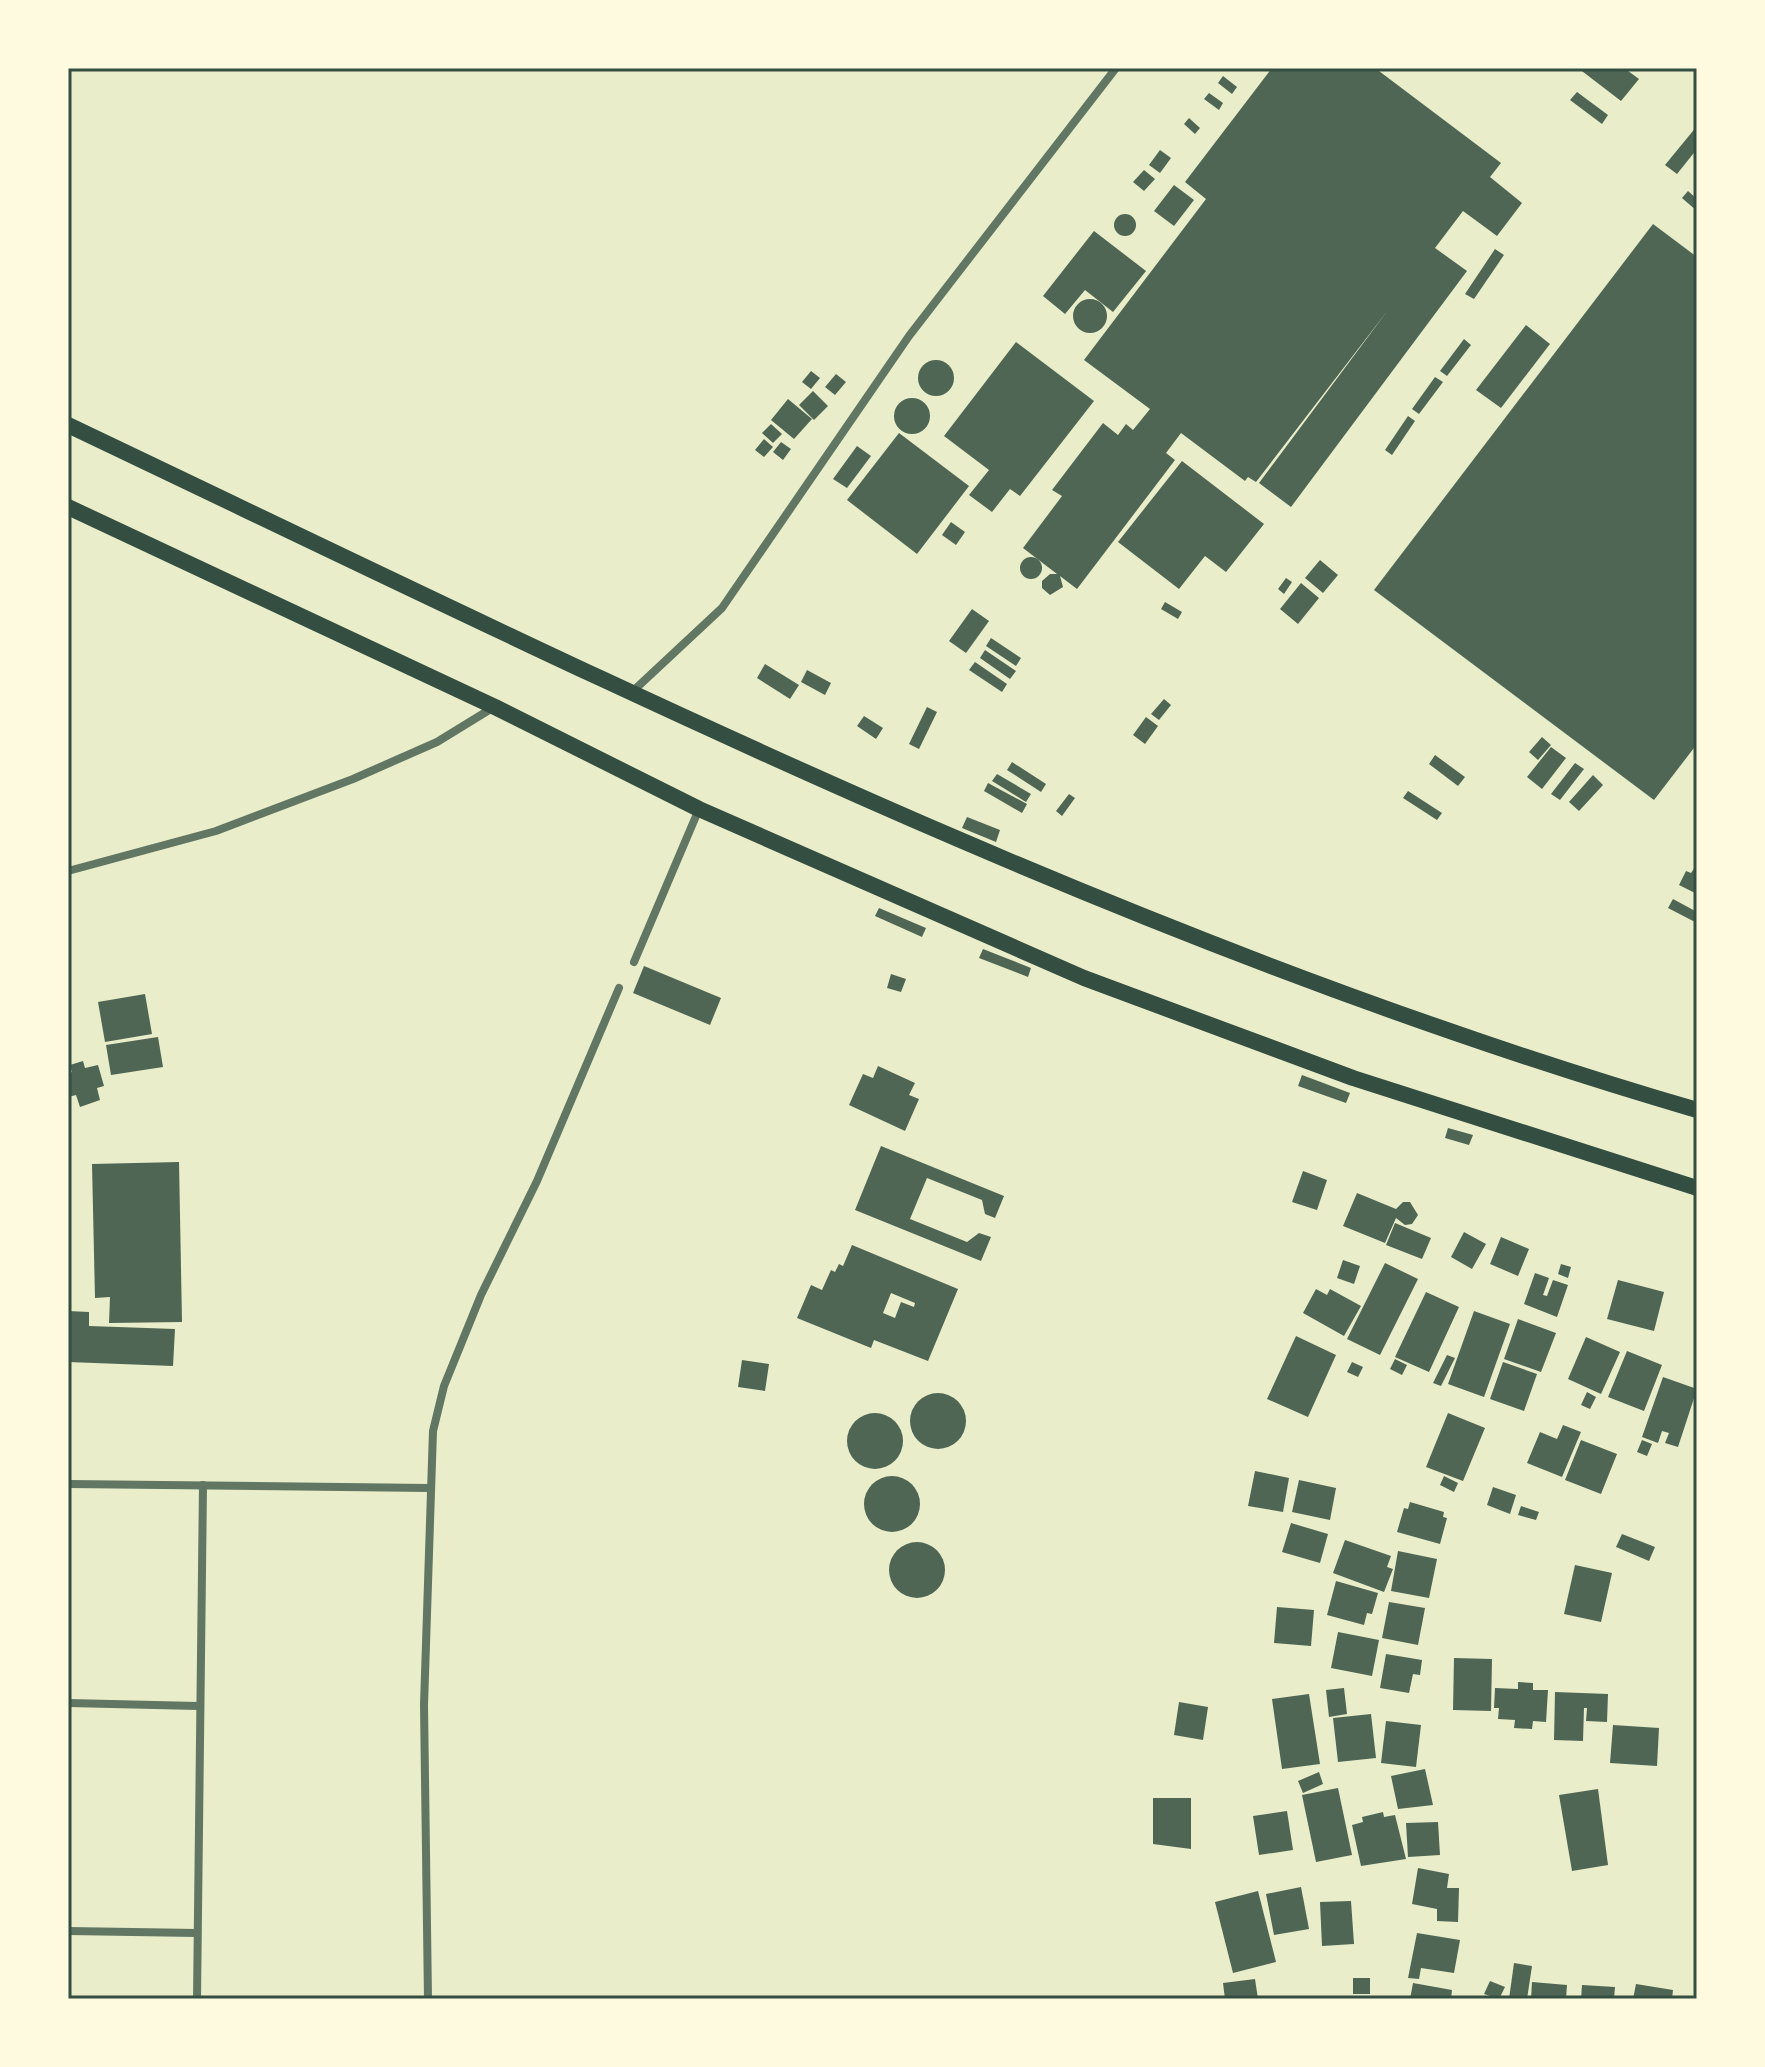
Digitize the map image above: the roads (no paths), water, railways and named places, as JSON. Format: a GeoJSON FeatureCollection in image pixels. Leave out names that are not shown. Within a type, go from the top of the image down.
{"type":"FeatureCollection","features":[{"type":"Feature","properties":{"kind":"highway"},"geometry":{"type":"LineString","coordinates":[[68,425],[631,693],[1113,904],[1381,1008],[1697,1110]]}},
{"type":"Feature","properties":{"kind":"highway"},"geometry":{"type":"LineString","coordinates":[[68,507],[495,707],[699,809],[920,908],[1210,1027],[1367,1083],[1697,1188]]}},
{"type":"Feature","properties":{"kind":"street"},"geometry":{"type":"LineString","coordinates":[[631,693],[722,608],[909,336],[1116,68]]}},
{"type":"Feature","properties":{"kind":"street"},"geometry":{"type":"LineString","coordinates":[[68,871],[216,831],[353,779],[437,742],[495,707]]}},
{"type":"Feature","properties":{"kind":"street"},"geometry":{"type":"LineString","coordinates":[[634,962],[699,809]]}},
{"type":"Feature","properties":{"kind":"street"},"geometry":{"type":"LineString","coordinates":[[428,1999],[424,1705],[433,1431],[444,1386],[481,1295],[537,1181],[619,988]]}},
{"type":"Feature","properties":{"kind":"street"},"geometry":{"type":"LineString","coordinates":[[68,1484],[429,1488]]}},
{"type":"Feature","properties":{"kind":"street"},"geometry":{"type":"LineString","coordinates":[[197,1999],[198,1706],[203,1485]]}},
{"type":"Feature","properties":{"kind":"street"},"geometry":{"type":"LineString","coordinates":[[68,1703],[198,1706]]}},
{"type":"Feature","properties":{"kind":"street"},"geometry":{"type":"LineString","coordinates":[[68,1931],[197,1933]]}}]}
